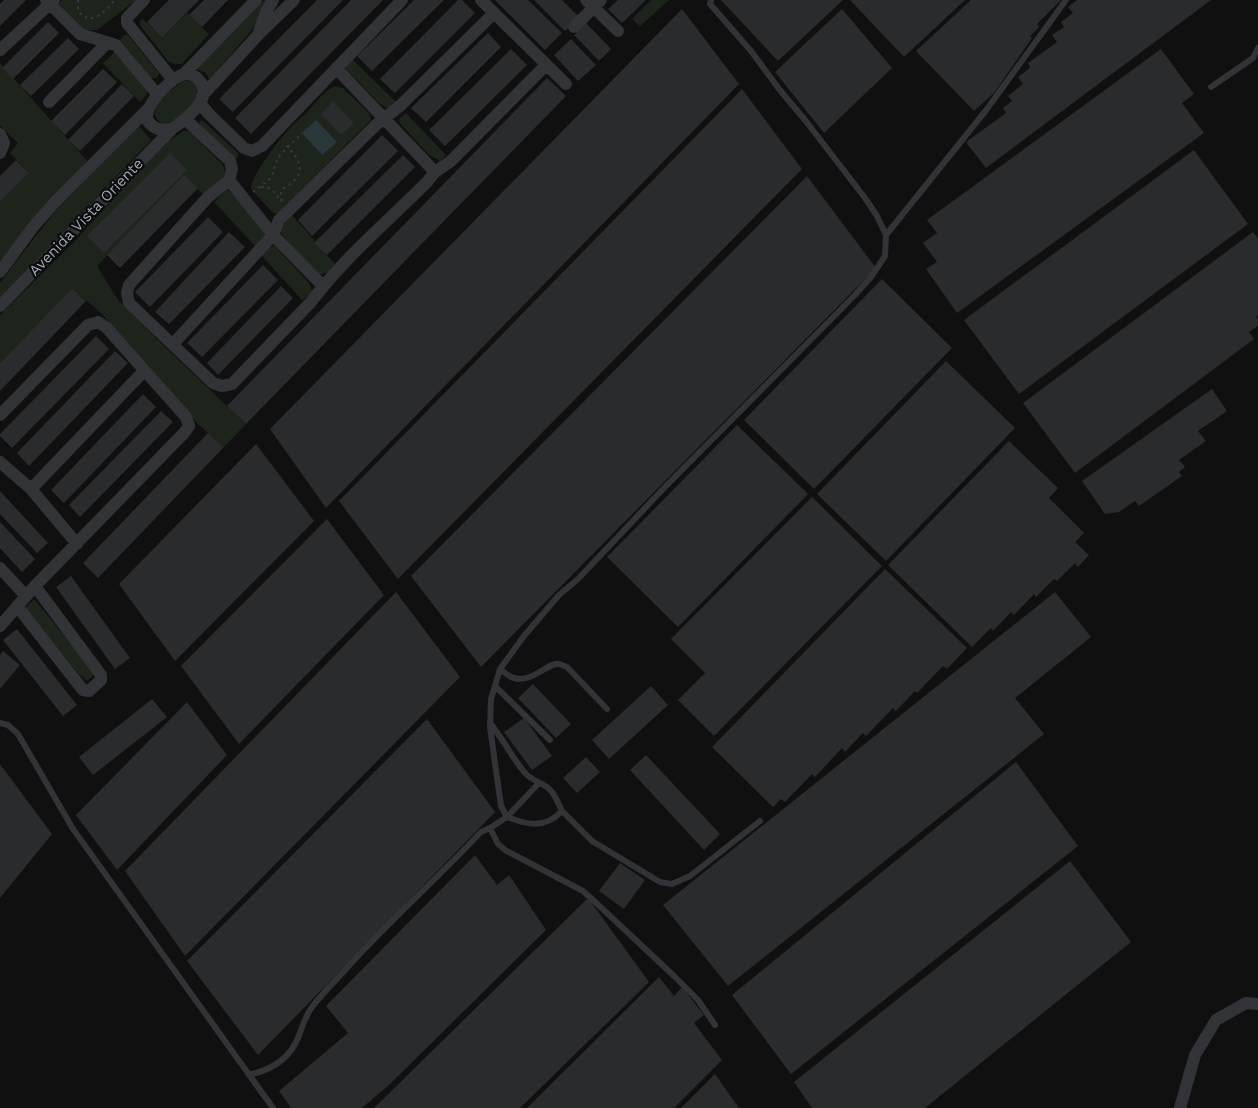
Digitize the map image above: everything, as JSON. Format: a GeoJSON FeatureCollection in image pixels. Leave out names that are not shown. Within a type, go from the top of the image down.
{"type":"FeatureCollection","features":[{"type":"Feature","properties":{"kind":"street"},"geometry":{"type":"LineString","coordinates":[[144,0],[127,18],[127,23],[178,77],[195,76],[201,82],[204,88],[201,100],[208,113],[244,148],[252,151],[262,146],[402,0]]}},
{"type":"Feature","properties":{"kind":"street","name":"Avenida Vista Oriente"},"geometry":{"type":"LineString","coordinates":[[0,272],[33,227],[57,200],[148,109],[158,95],[256,0]]}},
{"type":"Feature","properties":{"kind":"street"},"geometry":{"type":"LineString","coordinates":[[258,35],[266,12],[273,0]]}},
{"type":"Feature","properties":{"kind":"street","name":"Avenida Vista Oriente"},"geometry":{"type":"LineString","coordinates":[[0,306],[173,128],[185,119],[258,35],[294,0]]}},
{"type":"Feature","properties":{"kind":"street"},"geometry":{"type":"LineString","coordinates":[[481,0],[566,84]]}},
{"type":"Feature","properties":{"kind":"street"},"geometry":{"type":"LineString","coordinates":[[0,50],[50,1],[80,34],[116,45],[158,95]]}},
{"type":"Feature","properties":{"kind":"street"},"geometry":{"type":"LineString","coordinates":[[574,27],[594,2],[618,31]]}},
{"type":"Feature","properties":{"kind":"street"},"geometry":{"type":"LineString","coordinates":[[173,344],[273,235],[279,220],[383,119],[401,105],[494,13]]}},
{"type":"Feature","properties":{"kind":"street"},"geometry":{"type":"LineString","coordinates":[[49,102],[107,43]]}},
{"type":"Feature","properties":{"kind":"street"},"geometry":{"type":"LineString","coordinates":[[185,119],[230,161],[232,169],[229,180],[208,197],[129,285],[127,293],[129,303],[213,383],[222,386],[232,384],[312,302],[323,286],[435,172],[451,161],[546,65]]}},
{"type":"Feature","properties":{"kind":"street"},"geometry":{"type":"LineString","coordinates":[[336,68],[435,172]]}},
{"type":"Feature","properties":{"kind":"street"},"geometry":{"type":"LineString","coordinates":[[148,109],[147,120],[151,126],[158,130],[173,128]]}},
{"type":"Feature","properties":{"kind":"street"},"geometry":{"type":"LineString","coordinates":[[0,134],[4,144],[0,153]]}},
{"type":"Feature","properties":{"kind":"street"},"geometry":{"type":"LineString","coordinates":[[229,180],[273,235],[323,286]]}},
{"type":"Feature","properties":{"kind":"street"},"geometry":{"type":"LineString","coordinates":[[0,415],[88,325],[98,322],[106,327],[186,417],[189,426],[35,586],[0,626]]}},
{"type":"Feature","properties":{"kind":"street"},"geometry":{"type":"LineString","coordinates":[[31,489],[144,371]]}},
{"type":"Feature","properties":{"kind":"street"},"geometry":{"type":"LineString","coordinates":[[0,462],[31,489],[77,544]]}},
{"type":"Feature","properties":{"kind":"street"},"geometry":{"type":"LineString","coordinates":[[0,568],[26,596]]}},
{"type":"Feature","properties":{"kind":"street"},"geometry":{"type":"LineString","coordinates":[[17,606],[83,690],[89,690],[101,680],[101,675],[35,586]]}},
{"type":"Feature","properties":{"kind":"street"},"geometry":{"type":"LineString","coordinates":[[1180,1108],[1195,1055],[1216,1020],[1246,1003],[1258,1004]]}},
{"type":"Feature","properties":{"kind":"lane"},"geometry":{"type":"LineString","coordinates":[[562,811],[556,817],[534,825],[524,824],[507,817],[501,806],[490,723],[491,699],[500,669],[535,622],[559,595],[578,579],[664,488],[855,295],[871,277],[885,256],[886,235],[877,216],[865,198],[751,51],[710,4],[711,0]]}},
{"type":"Feature","properties":{"kind":"lane"},"geometry":{"type":"LineString","coordinates":[[886,235],[987,109],[1066,0]]}},
{"type":"Feature","properties":{"kind":"lane"},"geometry":{"type":"LineString","coordinates":[[1211,87],[1253,58],[1258,48]]}},
{"type":"Feature","properties":{"kind":"lane"},"geometry":{"type":"LineString","coordinates":[[500,669],[512,678],[524,679],[536,675],[554,664],[560,664],[567,667],[607,710]]}},
{"type":"Feature","properties":{"kind":"lane"},"geometry":{"type":"LineString","coordinates":[[496,686],[550,740]]}},
{"type":"Feature","properties":{"kind":"lane"},"geometry":{"type":"LineString","coordinates":[[0,723],[8,725],[18,734],[73,829],[273,1108]]}},
{"type":"Feature","properties":{"kind":"lane"},"geometry":{"type":"LineString","coordinates":[[490,723],[528,776],[538,784],[547,787],[553,793],[562,811],[592,841],[660,882],[672,884],[690,876],[760,821]]}},
{"type":"Feature","properties":{"kind":"lane"},"geometry":{"type":"LineString","coordinates":[[249,1075],[266,1071],[280,1063],[292,1049],[302,1024],[312,1007],[348,967],[385,927],[482,832],[507,817],[538,784]]}},
{"type":"Feature","properties":{"kind":"lane"},"geometry":{"type":"LineString","coordinates":[[490,828],[498,844],[505,850],[576,887],[593,900],[673,974],[698,1000],[715,1025]]}},
{"type":"Feature","properties":{"kind":"path"},"geometry":{"type":"LineString","coordinates":[[78,0],[79,11],[89,18],[99,16],[115,0]]}},
{"type":"Feature","properties":{"kind":"path"},"geometry":{"type":"LineString","coordinates":[[259,188],[267,186],[272,189],[282,204],[280,194],[282,190],[297,178],[299,171],[299,162],[295,155],[274,133]]}},
{"type":"Feature","properties":{"kind":"path"},"geometry":{"type":"LineString","coordinates":[[244,198],[269,180],[280,155],[302,134]]}},
{"type":"Feature","properties":{"kind":"shaded area"},"geometry":{"type":"Polygon","coordinates":[[[62,0],[136,0],[97,30],[83,30],[59,4],[62,0]]]}},
{"type":"Feature","properties":{"kind":"shaded area"},"geometry":{"type":"Polygon","coordinates":[[[264,0],[270,0],[252,30],[209,80],[204,72],[196,69],[264,0]]]}},
{"type":"Feature","properties":{"kind":"shaded area"},"geometry":{"type":"Polygon","coordinates":[[[651,0],[669,0],[640,26],[632,19],[651,0]]]}},
{"type":"Feature","properties":{"kind":"shaded area"},"geometry":{"type":"Polygon","coordinates":[[[187,13],[209,34],[182,64],[174,64],[168,61],[140,25],[140,21],[142,18],[162,38],[187,13]]]}},
{"type":"Feature","properties":{"kind":"shaded area"},"geometry":{"type":"Polygon","coordinates":[[[127,34],[159,73],[157,78],[151,78],[120,40],[127,34]]]}},
{"type":"Feature","properties":{"kind":"shaded area"},"geometry":{"type":"Polygon","coordinates":[[[115,52],[146,87],[147,94],[140,102],[103,63],[115,52]]]}},
{"type":"Feature","properties":{"kind":"shaded area"},"geometry":{"type":"Polygon","coordinates":[[[352,59],[396,102],[389,109],[379,103],[345,68],[352,59]]]}},
{"type":"Feature","properties":{"kind":"shaded area"},"geometry":{"type":"Polygon","coordinates":[[[0,63],[88,162],[0,263],[0,202],[29,173],[10,153],[18,143],[0,126],[0,63]]]}},
{"type":"Feature","properties":{"kind":"shaded area"},"geometry":{"type":"Polygon","coordinates":[[[184,81],[191,81],[195,84],[197,87],[196,97],[187,111],[169,122],[161,123],[155,114],[156,107],[162,98],[184,81]]]}},
{"type":"Feature","properties":{"kind":"shaded area"},"geometry":{"type":"Polygon","coordinates":[[[335,86],[343,88],[370,114],[371,120],[277,214],[272,212],[251,189],[255,176],[267,157],[294,124],[323,94],[335,86]]]}},
{"type":"Feature","properties":{"kind":"shaded area"},"geometry":{"type":"Polygon","coordinates":[[[406,113],[446,155],[440,161],[428,154],[399,122],[400,118],[406,113]]]}},
{"type":"Feature","properties":{"kind":"shaded area"},"geometry":{"type":"Polygon","coordinates":[[[202,120],[238,153],[236,159],[200,125],[199,122],[202,120]]]}},
{"type":"Feature","properties":{"kind":"shaded area"},"geometry":{"type":"Polygon","coordinates":[[[316,120],[337,142],[322,155],[302,133],[316,120]]]}},
{"type":"Feature","properties":{"kind":"shaded area"},"geometry":{"type":"Polygon","coordinates":[[[138,125],[151,140],[0,298],[0,283],[38,233],[60,206],[138,125]]]}},
{"type":"Feature","properties":{"kind":"shaded area"},"geometry":{"type":"Polygon","coordinates":[[[183,131],[188,131],[193,135],[222,164],[225,170],[223,177],[204,195],[184,176],[97,266],[118,300],[246,424],[224,447],[197,423],[101,313],[72,288],[0,363],[0,315],[74,242],[169,141],[183,131]]]}},
{"type":"Feature","properties":{"kind":"shaded area"},"geometry":{"type":"Polygon","coordinates":[[[227,189],[248,210],[265,235],[255,246],[214,202],[227,189]]]}},
{"type":"Feature","properties":{"kind":"shaded area"},"geometry":{"type":"Polygon","coordinates":[[[292,215],[335,264],[326,273],[315,274],[281,233],[281,227],[292,215]]]}},
{"type":"Feature","properties":{"kind":"shaded area"},"geometry":{"type":"Polygon","coordinates":[[[274,245],[309,283],[312,291],[309,296],[302,300],[262,256],[267,249],[274,245]]]}},
{"type":"Feature","properties":{"kind":"shaded area"},"geometry":{"type":"Polygon","coordinates":[[[34,599],[90,667],[94,675],[87,681],[78,673],[25,608],[34,599]]]}},
{"type":"Feature","properties":{"kind":"building"},"geometry":{"type":"Polygon","coordinates":[[[4,0],[26,0],[0,26],[0,4],[4,0]]]}},
{"type":"Feature","properties":{"kind":"building"},"geometry":{"type":"Polygon","coordinates":[[[169,0],[199,0],[162,38],[147,22],[169,0]]]}},
{"type":"Feature","properties":{"kind":"building"},"geometry":{"type":"Polygon","coordinates":[[[204,0],[228,0],[202,27],[189,15],[204,0]]]}},
{"type":"Feature","properties":{"kind":"building"},"geometry":{"type":"Polygon","coordinates":[[[317,0],[343,0],[233,112],[219,99],[317,0]]]}},
{"type":"Feature","properties":{"kind":"building"},"geometry":{"type":"Polygon","coordinates":[[[351,0],[383,0],[251,134],[235,118],[351,0]]]}},
{"type":"Feature","properties":{"kind":"building"},"geometry":{"type":"Polygon","coordinates":[[[414,0],[444,0],[372,71],[357,56],[414,0]]]}},
{"type":"Feature","properties":{"kind":"building"},"geometry":{"type":"Polygon","coordinates":[[[458,0],[462,0],[475,13],[395,93],[380,79],[458,0]]]}},
{"type":"Feature","properties":{"kind":"building"},"geometry":{"type":"Polygon","coordinates":[[[495,0],[528,0],[562,33],[545,50],[495,0]]]}},
{"type":"Feature","properties":{"kind":"building"},"geometry":{"type":"Polygon","coordinates":[[[534,0],[562,0],[579,17],[565,31],[534,0]]]}},
{"type":"Feature","properties":{"kind":"building"},"geometry":{"type":"Polygon","coordinates":[[[618,0],[646,0],[622,23],[608,9],[618,0]]]}},
{"type":"Feature","properties":{"kind":"building"},"geometry":{"type":"Polygon","coordinates":[[[721,0],[843,0],[778,61],[721,0]]]}},
{"type":"Feature","properties":{"kind":"building"},"geometry":{"type":"Polygon","coordinates":[[[850,0],[965,0],[904,57],[850,0]]]}},
{"type":"Feature","properties":{"kind":"building"},"geometry":{"type":"Polygon","coordinates":[[[971,0],[1061,0],[1037,24],[1039,27],[1030,36],[1032,38],[994,93],[974,111],[916,51],[971,0]]]}},
{"type":"Feature","properties":{"kind":"building"},"geometry":{"type":"Polygon","coordinates":[[[1077,0],[1211,0],[986,168],[966,142],[1006,113],[1003,108],[1012,101],[1008,96],[1023,84],[1018,77],[1030,68],[1028,63],[1057,42],[1052,35],[1064,27],[1061,22],[1073,13],[1068,7],[1077,0]]]}},
{"type":"Feature","properties":{"kind":"building"},"geometry":{"type":"Polygon","coordinates":[[[682,9],[739,84],[326,508],[270,429],[682,9]]]}},
{"type":"Feature","properties":{"kind":"building"},"geometry":{"type":"Polygon","coordinates":[[[842,9],[892,68],[824,133],[775,72],[842,9]]]}},
{"type":"Feature","properties":{"kind":"building"},"geometry":{"type":"Polygon","coordinates":[[[48,22],[59,33],[13,79],[2,68],[48,22]]]}},
{"type":"Feature","properties":{"kind":"building"},"geometry":{"type":"Polygon","coordinates":[[[586,23],[611,49],[599,61],[574,35],[586,23]]]}},
{"type":"Feature","properties":{"kind":"building"},"geometry":{"type":"Polygon","coordinates":[[[488,33],[501,47],[426,122],[411,108],[488,33]]]}},
{"type":"Feature","properties":{"kind":"building"},"geometry":{"type":"Polygon","coordinates":[[[68,38],[79,49],[31,96],[20,85],[68,38]]]}},
{"type":"Feature","properties":{"kind":"building"},"geometry":{"type":"Polygon","coordinates":[[[571,39],[596,65],[578,81],[554,55],[571,39]]]}},
{"type":"Feature","properties":{"kind":"building"},"geometry":{"type":"Polygon","coordinates":[[[511,49],[527,65],[445,146],[429,130],[511,49]]]}},
{"type":"Feature","properties":{"kind":"building"},"geometry":{"type":"Polygon","coordinates":[[[1161,49],[1194,94],[1182,103],[1204,133],[957,313],[926,269],[937,262],[923,243],[937,233],[927,220],[1161,49]]]}},
{"type":"Feature","properties":{"kind":"building"},"geometry":{"type":"Polygon","coordinates":[[[103,69],[117,82],[65,135],[51,121],[103,69]]]}},
{"type":"Feature","properties":{"kind":"building"},"geometry":{"type":"Polygon","coordinates":[[[547,78],[566,96],[246,424],[227,406],[547,78]]]}},
{"type":"Feature","properties":{"kind":"building"},"geometry":{"type":"Polygon","coordinates":[[[122,84],[134,96],[80,151],[68,140],[122,84]]]}},
{"type":"Feature","properties":{"kind":"building"},"geometry":{"type":"Polygon","coordinates":[[[742,89],[802,169],[398,579],[339,501],[742,89]]]}},
{"type":"Feature","properties":{"kind":"building"},"geometry":{"type":"Polygon","coordinates":[[[333,101],[354,123],[341,135],[321,114],[333,101]]]}},
{"type":"Feature","properties":{"kind":"building"},"geometry":{"type":"Polygon","coordinates":[[[382,135],[398,151],[312,236],[298,220],[382,135]]]}},
{"type":"Feature","properties":{"kind":"building"},"geometry":{"type":"Polygon","coordinates":[[[1194,150],[1248,224],[1019,394],[964,320],[1194,150]]]}},
{"type":"Feature","properties":{"kind":"building"},"geometry":{"type":"Polygon","coordinates":[[[170,153],[187,170],[104,253],[87,236],[170,153]]]}},
{"type":"Feature","properties":{"kind":"building"},"geometry":{"type":"Polygon","coordinates":[[[403,155],[415,167],[327,255],[314,243],[403,155]]]}},
{"type":"Feature","properties":{"kind":"building"},"geometry":{"type":"Polygon","coordinates":[[[16,160],[29,173],[0,202],[0,176],[16,160]]]}},
{"type":"Feature","properties":{"kind":"building"},"geometry":{"type":"Polygon","coordinates":[[[184,175],[198,188],[120,268],[107,255],[184,175]]]}},
{"type":"Feature","properties":{"kind":"building"},"geometry":{"type":"Polygon","coordinates":[[[807,176],[876,268],[481,667],[411,576],[807,176]]]}},
{"type":"Feature","properties":{"kind":"building"},"geometry":{"type":"Polygon","coordinates":[[[208,217],[223,232],[150,307],[135,292],[208,217]]]}},
{"type":"Feature","properties":{"kind":"building"},"geometry":{"type":"Polygon","coordinates":[[[229,232],[245,247],[169,324],[155,312],[229,232]]]}},
{"type":"Feature","properties":{"kind":"building"},"geometry":{"type":"Polygon","coordinates":[[[1253,232],[1258,238],[1258,315],[1256,317],[1258,319],[1258,326],[1249,332],[1254,339],[1075,473],[1023,403],[1253,232]]]}},
{"type":"Feature","properties":{"kind":"building"},"geometry":{"type":"Polygon","coordinates":[[[263,265],[278,280],[202,357],[187,343],[263,265]]]}},
{"type":"Feature","properties":{"kind":"building"},"geometry":{"type":"Polygon","coordinates":[[[882,279],[952,348],[814,489],[744,420],[882,279]]]}},
{"type":"Feature","properties":{"kind":"building"},"geometry":{"type":"Polygon","coordinates":[[[281,286],[293,298],[218,375],[207,363],[281,286]]]}},
{"type":"Feature","properties":{"kind":"building"},"geometry":{"type":"Polygon","coordinates":[[[72,288],[86,301],[0,391],[0,363],[72,288]]]}},
{"type":"Feature","properties":{"kind":"building"},"geometry":{"type":"Polygon","coordinates":[[[96,336],[109,349],[12,448],[0,434],[96,336]]]}},
{"type":"Feature","properties":{"kind":"building"},"geometry":{"type":"Polygon","coordinates":[[[115,351],[128,363],[29,466],[17,453],[115,351]]]}},
{"type":"Feature","properties":{"kind":"building"},"geometry":{"type":"Polygon","coordinates":[[[946,361],[1015,428],[886,561],[817,494],[946,361]]]}},
{"type":"Feature","properties":{"kind":"building"},"geometry":{"type":"Polygon","coordinates":[[[1212,389],[1227,411],[1198,431],[1206,441],[1179,460],[1185,467],[1179,472],[1182,476],[1139,506],[1135,501],[1119,512],[1105,514],[1082,481],[1212,389]]]}},
{"type":"Feature","properties":{"kind":"building"},"geometry":{"type":"Polygon","coordinates":[[[143,394],[156,407],[64,503],[51,490],[143,394]]]}},
{"type":"Feature","properties":{"kind":"building"},"geometry":{"type":"Polygon","coordinates":[[[161,411],[173,422],[80,517],[69,505],[161,411]]]}},
{"type":"Feature","properties":{"kind":"building"},"geometry":{"type":"Polygon","coordinates":[[[737,425],[808,494],[678,627],[607,557],[737,425]]]}},
{"type":"Feature","properties":{"kind":"building"},"geometry":{"type":"Polygon","coordinates":[[[208,433],[224,447],[98,578],[83,563],[208,433]]]}},
{"type":"Feature","properties":{"kind":"building"},"geometry":{"type":"Polygon","coordinates":[[[1009,441],[1058,488],[1049,498],[1084,533],[1075,542],[1089,555],[1078,567],[1075,563],[1057,581],[1054,579],[1036,597],[1034,594],[1014,615],[1011,612],[993,631],[991,628],[972,647],[888,565],[1009,441]]]}},
{"type":"Feature","properties":{"kind":"building"},"geometry":{"type":"Polygon","coordinates":[[[256,444],[314,521],[175,661],[119,584],[256,444]]]}},
{"type":"Feature","properties":{"kind":"building"},"geometry":{"type":"Polygon","coordinates":[[[0,491],[48,543],[37,553],[0,514],[0,491]]]}},
{"type":"Feature","properties":{"kind":"building"},"geometry":{"type":"Polygon","coordinates":[[[812,497],[882,566],[714,736],[678,700],[705,673],[671,639],[812,497]]]}},
{"type":"Feature","properties":{"kind":"building"},"geometry":{"type":"Polygon","coordinates":[[[327,519],[384,595],[239,744],[181,666],[327,519]]]}},
{"type":"Feature","properties":{"kind":"building"},"geometry":{"type":"Polygon","coordinates":[[[0,522],[35,559],[22,572],[0,548],[0,522]]]}},
{"type":"Feature","properties":{"kind":"building"},"geometry":{"type":"Polygon","coordinates":[[[885,569],[967,648],[947,669],[943,666],[917,693],[915,691],[896,711],[893,708],[866,736],[863,733],[845,752],[842,748],[815,777],[812,774],[785,802],[781,799],[773,807],[712,747],[885,569]]]}},
{"type":"Feature","properties":{"kind":"building"},"geometry":{"type":"Polygon","coordinates":[[[71,576],[130,658],[115,669],[56,587],[71,576]]]}},
{"type":"Feature","properties":{"kind":"building"},"geometry":{"type":"Polygon","coordinates":[[[396,592],[460,677],[185,956],[125,871],[396,592]]]}},
{"type":"Feature","properties":{"kind":"building"},"geometry":{"type":"Polygon","coordinates":[[[1055,592],[1091,637],[1015,698],[1044,734],[728,986],[663,905],[1055,592]]]}},
{"type":"Feature","properties":{"kind":"building"},"geometry":{"type":"Polygon","coordinates":[[[17,629],[77,705],[63,716],[3,640],[17,629]]]}},
{"type":"Feature","properties":{"kind":"building"},"geometry":{"type":"Polygon","coordinates":[[[3,651],[20,665],[0,689],[0,655],[3,651]]]}},
{"type":"Feature","properties":{"kind":"building"},"geometry":{"type":"Polygon","coordinates":[[[533,684],[571,724],[556,738],[518,698],[533,684]]]}},
{"type":"Feature","properties":{"kind":"building"},"geometry":{"type":"Polygon","coordinates":[[[651,686],[668,705],[609,759],[592,740],[651,686]]]}},
{"type":"Feature","properties":{"kind":"building"},"geometry":{"type":"Polygon","coordinates":[[[152,699],[167,717],[93,775],[79,757],[152,699]]]}},
{"type":"Feature","properties":{"kind":"building"},"geometry":{"type":"Polygon","coordinates":[[[187,702],[227,755],[117,870],[76,815],[187,702]]]}},
{"type":"Feature","properties":{"kind":"building"},"geometry":{"type":"Polygon","coordinates":[[[524,718],[552,756],[532,770],[504,732],[524,718]]]}},
{"type":"Feature","properties":{"kind":"building"},"geometry":{"type":"Polygon","coordinates":[[[427,719],[495,812],[258,1055],[187,961],[427,719]]]}},
{"type":"Feature","properties":{"kind":"building"},"geometry":{"type":"Polygon","coordinates":[[[646,755],[720,834],[704,850],[630,770],[646,755]]]}},
{"type":"Feature","properties":{"kind":"building"},"geometry":{"type":"Polygon","coordinates":[[[586,757],[600,772],[577,793],[563,778],[586,757]]]}},
{"type":"Feature","properties":{"kind":"building"},"geometry":{"type":"Polygon","coordinates":[[[1016,762],[1078,846],[791,1074],[732,995],[1016,762]]]}},
{"type":"Feature","properties":{"kind":"building"},"geometry":{"type":"Polygon","coordinates":[[[0,764],[52,834],[0,898],[0,764]]]}},
{"type":"Feature","properties":{"kind":"building"},"geometry":{"type":"Polygon","coordinates":[[[475,855],[497,885],[509,875],[546,930],[389,1085],[362,1108],[291,1108],[279,1091],[348,1033],[326,1006],[475,855]]]}},
{"type":"Feature","properties":{"kind":"building"},"geometry":{"type":"Polygon","coordinates":[[[1070,861],[1131,942],[925,1108],[812,1108],[794,1082],[1070,861]]]}},
{"type":"Feature","properties":{"kind":"building"},"geometry":{"type":"Polygon","coordinates":[[[620,863],[645,880],[624,909],[599,891],[620,863]]]}},
{"type":"Feature","properties":{"kind":"building"},"geometry":{"type":"Polygon","coordinates":[[[588,898],[649,982],[520,1108],[374,1108],[588,898]]]}},
{"type":"Feature","properties":{"kind":"building"},"geometry":{"type":"Polygon","coordinates":[[[659,977],[674,996],[682,987],[704,1015],[694,1023],[722,1060],[674,1108],[527,1108],[659,977]]]}},
{"type":"Feature","properties":{"kind":"building"},"geometry":{"type":"Polygon","coordinates":[[[715,1074],[739,1108],[681,1108],[715,1074]]]}}]}
